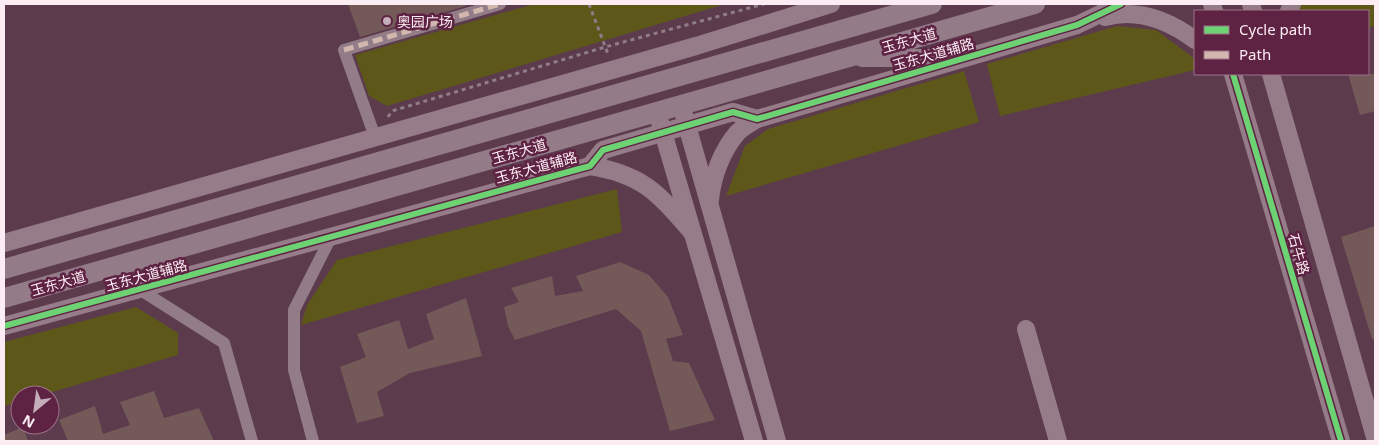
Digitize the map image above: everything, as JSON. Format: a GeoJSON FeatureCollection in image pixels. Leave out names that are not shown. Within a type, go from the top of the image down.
{"type":"FeatureCollection","features":[{"type":"Feature","properties":{"kind":"main road","name":"玉东大道"},"geometry":{"type":"LineString","coordinates":[[4,268],[932,4]]}},
{"type":"Feature","properties":{"kind":"main road","name":"玉东大道"},"geometry":{"type":"LineString","coordinates":[[4,298],[1035,4]]}},
{"type":"Feature","properties":{"kind":"street"},"geometry":{"type":"LineString","coordinates":[[375,137],[344,50],[500,4]]}},
{"type":"Feature","properties":{"kind":"street"},"geometry":{"type":"LineString","coordinates":[[4,243],[614,69],[831,4]]}},
{"type":"Feature","properties":{"kind":"street","name":"玉东大道辅路"},"geometry":{"type":"LineString","coordinates":[[4,326],[590,166],[603,150],[733,112],[757,119],[1078,25],[1121,4]]}},
{"type":"Feature","properties":{"kind":"street"},"geometry":{"type":"LineString","coordinates":[[844,58],[948,58],[1117,14],[1146,14],[1184,32],[1194,39]]}},
{"type":"Feature","properties":{"kind":"street"},"geometry":{"type":"LineString","coordinates":[[1225,75],[1241,99]]}},
{"type":"Feature","properties":{"kind":"street","name":"石牛路"},"geometry":{"type":"LineString","coordinates":[[1233,75],[1341,441]]}},
{"type":"Feature","properties":{"kind":"street","name":"石牛路"},"geometry":{"type":"LineString","coordinates":[[1271,75],[1375,437]]}},
{"type":"Feature","properties":{"kind":"street"},"geometry":{"type":"LineString","coordinates":[[1280,75],[1282,112]]}},
{"type":"Feature","properties":{"kind":"street"},"geometry":{"type":"LineString","coordinates":[[681,105],[777,441]]}},
{"type":"Feature","properties":{"kind":"street"},"geometry":{"type":"LineString","coordinates":[[657,112],[696,236],[754,441]]}},
{"type":"Feature","properties":{"kind":"street"},"geometry":{"type":"LineString","coordinates":[[710,206],[712,181],[722,160],[738,132],[757,119]]}},
{"type":"Feature","properties":{"kind":"street"},"geometry":{"type":"LineString","coordinates":[[590,166],[615,170],[640,181],[662,199],[696,236]]}},
{"type":"Feature","properties":{"kind":"street"},"geometry":{"type":"LineString","coordinates":[[313,441],[294,370],[294,310],[331,237]]}},
{"type":"Feature","properties":{"kind":"street"},"geometry":{"type":"LineString","coordinates":[[138,290],[224,343],[252,441]]}},
{"type":"Feature","properties":{"kind":"street"},"geometry":{"type":"LineString","coordinates":[[1026,330],[1058,441]]}},
{"type":"Feature","properties":{"kind":"path"},"geometry":{"type":"LineString","coordinates":[[589,4],[614,69]]}},
{"type":"Feature","properties":{"kind":"path"},"geometry":{"type":"LineString","coordinates":[[375,137],[392,111],[605,47],[764,4]]}},
{"type":"Feature","properties":{"kind":"shaded area"},"geometry":{"type":"Polygon","coordinates":[[[534,4],[725,4],[387,106],[369,96],[355,55],[534,4]]]}},
{"type":"Feature","properties":{"kind":"shaded area"},"geometry":{"type":"Polygon","coordinates":[[[1300,4],[1375,4],[1375,26],[1369,28],[1369,10],[1298,10],[1300,4]]]}},
{"type":"Feature","properties":{"kind":"shaded area"},"geometry":{"type":"Polygon","coordinates":[[[1117,26],[1156,30],[1194,58],[1194,70],[1000,116],[987,64],[1117,26]]]}},
{"type":"Feature","properties":{"kind":"shaded area"},"geometry":{"type":"Polygon","coordinates":[[[964,71],[979,122],[726,196],[745,146],[768,129],[964,71]]]}},
{"type":"Feature","properties":{"kind":"shaded area"},"geometry":{"type":"Polygon","coordinates":[[[617,189],[622,232],[301,325],[307,305],[337,260],[617,189]]]}},
{"type":"Feature","properties":{"kind":"shaded area"},"geometry":{"type":"Polygon","coordinates":[[[136,307],[178,333],[178,355],[60,390],[60,385],[10,385],[10,404],[4,406],[4,342],[136,307]]]}},
{"type":"Feature","properties":{"kind":"building","name":"奥园广场"},"geometry":{"type":"Polygon","coordinates":[[[348,4],[466,4],[466,6],[360,37],[348,4]]]}},
{"type":"Feature","properties":{"kind":"building"},"geometry":{"type":"Polygon","coordinates":[[[1375,74],[1375,111],[1360,115],[1348,75],[1375,74]]]}},
{"type":"Feature","properties":{"kind":"building"},"geometry":{"type":"Polygon","coordinates":[[[1375,226],[1375,339],[1372,339],[1341,237],[1375,226]]]}},
{"type":"Feature","properties":{"kind":"building"},"geometry":{"type":"Polygon","coordinates":[[[620,262],[649,275],[668,297],[683,335],[666,339],[673,361],[689,363],[715,420],[670,431],[641,331],[616,309],[515,340],[508,326],[504,307],[519,302],[511,288],[552,276],[555,296],[583,291],[576,276],[620,262]]]}},
{"type":"Feature","properties":{"kind":"building"},"geometry":{"type":"Polygon","coordinates":[[[466,298],[482,356],[410,373],[377,392],[384,416],[357,423],[340,367],[366,357],[357,334],[399,320],[408,349],[434,339],[426,314],[466,298]]]}},
{"type":"Feature","properties":{"kind":"building"},"geometry":{"type":"Polygon","coordinates":[[[154,391],[164,418],[199,408],[214,441],[68,441],[60,420],[95,406],[103,434],[130,425],[120,402],[154,391]]]}},
{"type":"Feature","properties":{"kind":"building"},"geometry":{"type":"Polygon","coordinates":[[[10,432],[10,435],[26,435],[28,441],[4,441],[4,435],[10,432]]]}},
{"type":"Feature","properties":{"kind":"marked path"},"geometry":{"type":"LineString","coordinates":[[344,50],[500,4]]}},
{"type":"Feature","properties":{"kind":"cycle path"},"geometry":{"type":"LineString","coordinates":[[4,326],[590,166],[603,150],[733,112],[757,119],[1077,25],[1121,4]]}},
{"type":"Feature","properties":{"kind":"cycle path"},"geometry":{"type":"LineString","coordinates":[[1233,75],[1341,441]]}},
{"type":"Feature","properties":{"kind":"place","name":"奥园广场"},"geometry":{"type":"Point","coordinates":[387,21]}}]}
